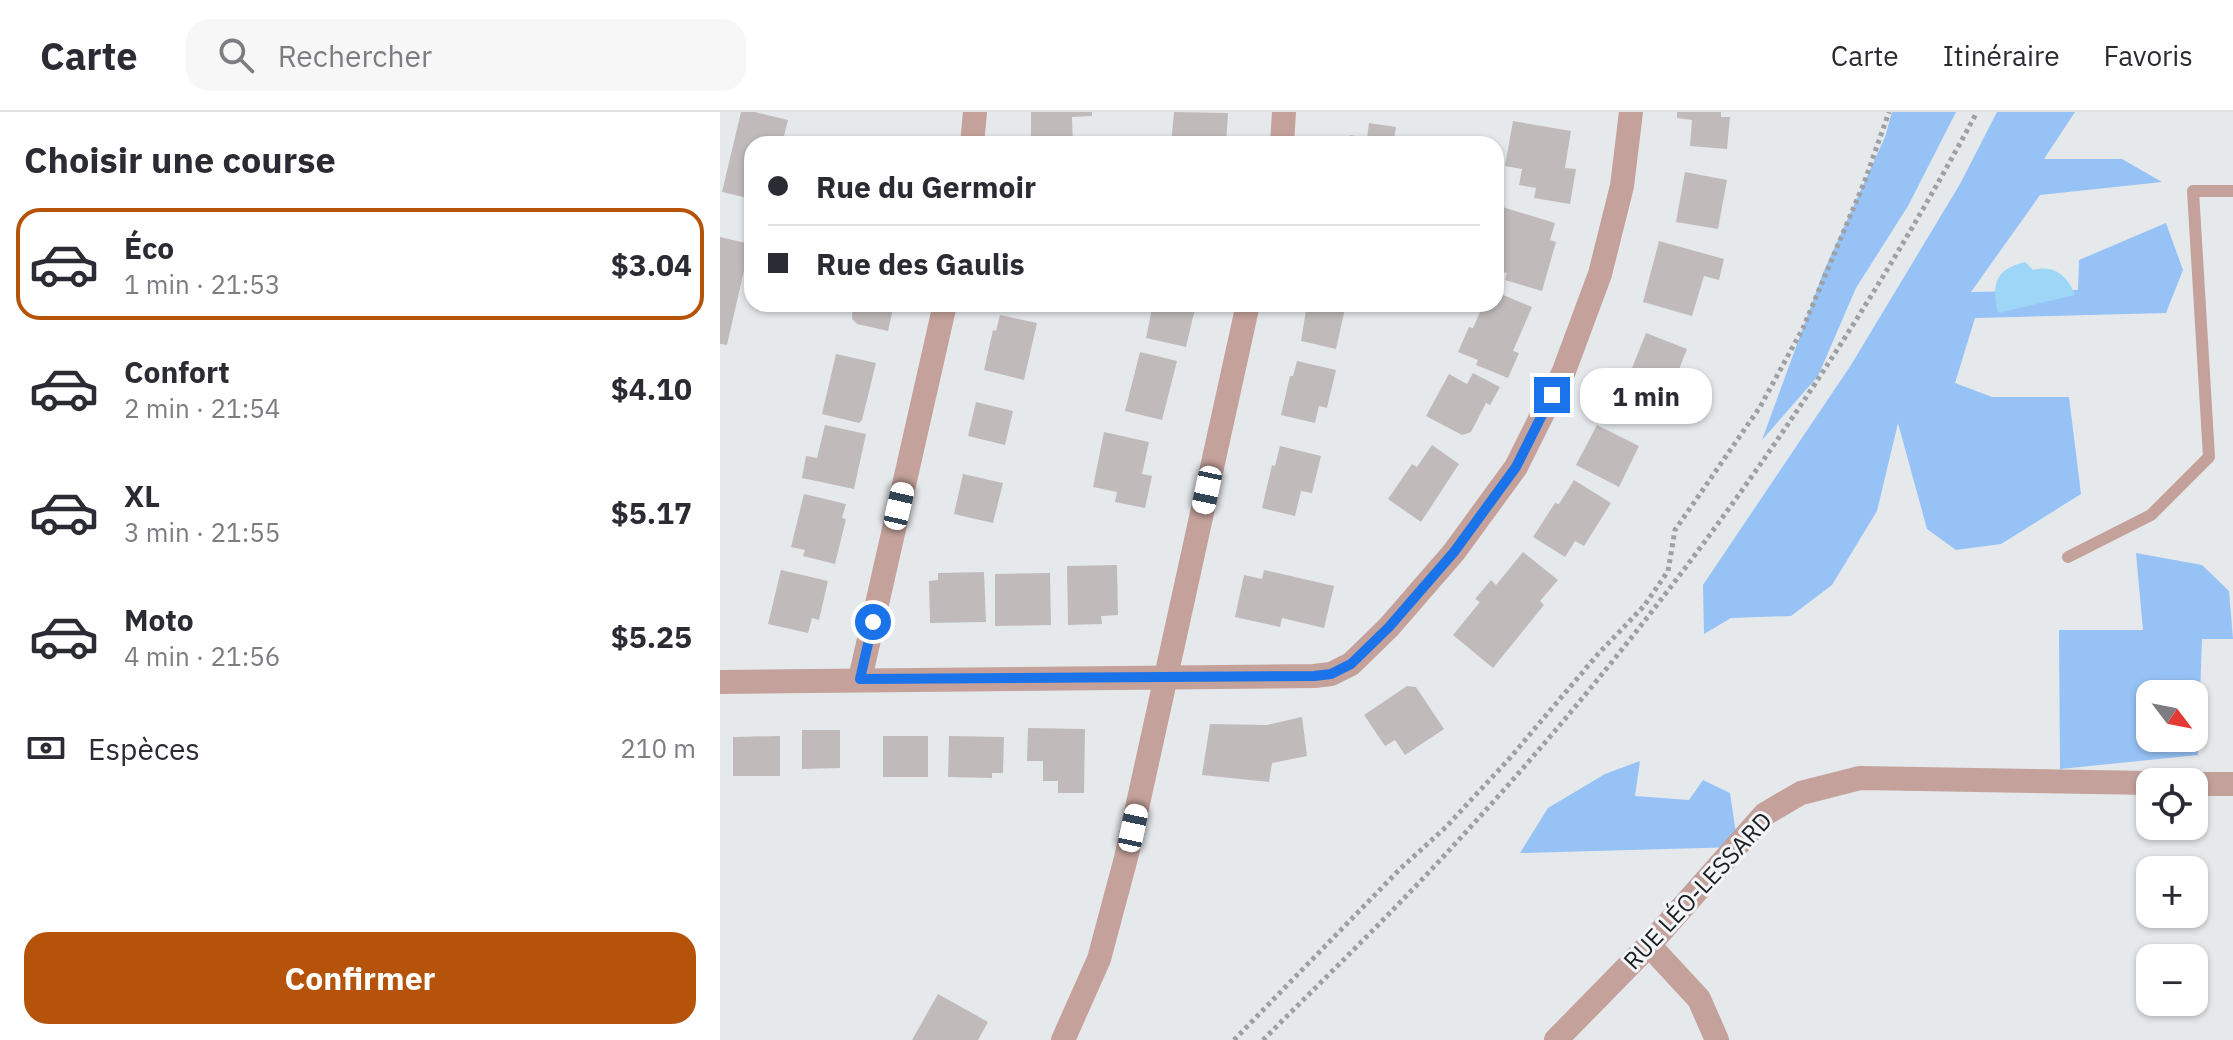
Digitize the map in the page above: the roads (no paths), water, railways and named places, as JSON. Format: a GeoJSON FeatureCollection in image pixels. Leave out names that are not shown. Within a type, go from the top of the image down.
{"type":"FeatureCollection","features":[{"type":"Feature","properties":{"kind":"street"},"geometry":{"type":"LineString","coordinates":[[973,136],[975,112]]}},
{"type":"Feature","properties":{"kind":"street"},"geometry":{"type":"LineString","coordinates":[[1282,136],[1284,112]]}},
{"type":"Feature","properties":{"kind":"street"},"geometry":{"type":"LineString","coordinates":[[720,682],[1314,676],[1331,674],[1351,664],[1389,627],[1454,552],[1516,467],[1564,371],[1603,259],[1622,186],[1631,112]]}},
{"type":"Feature","properties":{"kind":"street"},"geometry":{"type":"LineString","coordinates":[[860,679],[943,312]]}},
{"type":"Feature","properties":{"kind":"street"},"geometry":{"type":"LineString","coordinates":[[1063,1040],[1099,959],[1126,858],[1246,312]]}},
{"type":"Feature","properties":{"kind":"street","name":"RUE LÉO-LESSARD"},"geometry":{"type":"LineString","coordinates":[[1556,1040],[1649,945],[1765,814],[1801,793],[1860,778],[2136,783]]}},
{"type":"Feature","properties":{"kind":"street"},"geometry":{"type":"LineString","coordinates":[[2208,784],[2233,784]]}},
{"type":"Feature","properties":{"kind":"street"},"geometry":{"type":"LineString","coordinates":[[1649,945],[1699,999],[1717,1040]]}},
{"type":"Feature","properties":{"kind":"lane"},"geometry":{"type":"LineString","coordinates":[[2068,557],[2151,515],[2209,457],[2193,191],[2233,191]]}}]}
